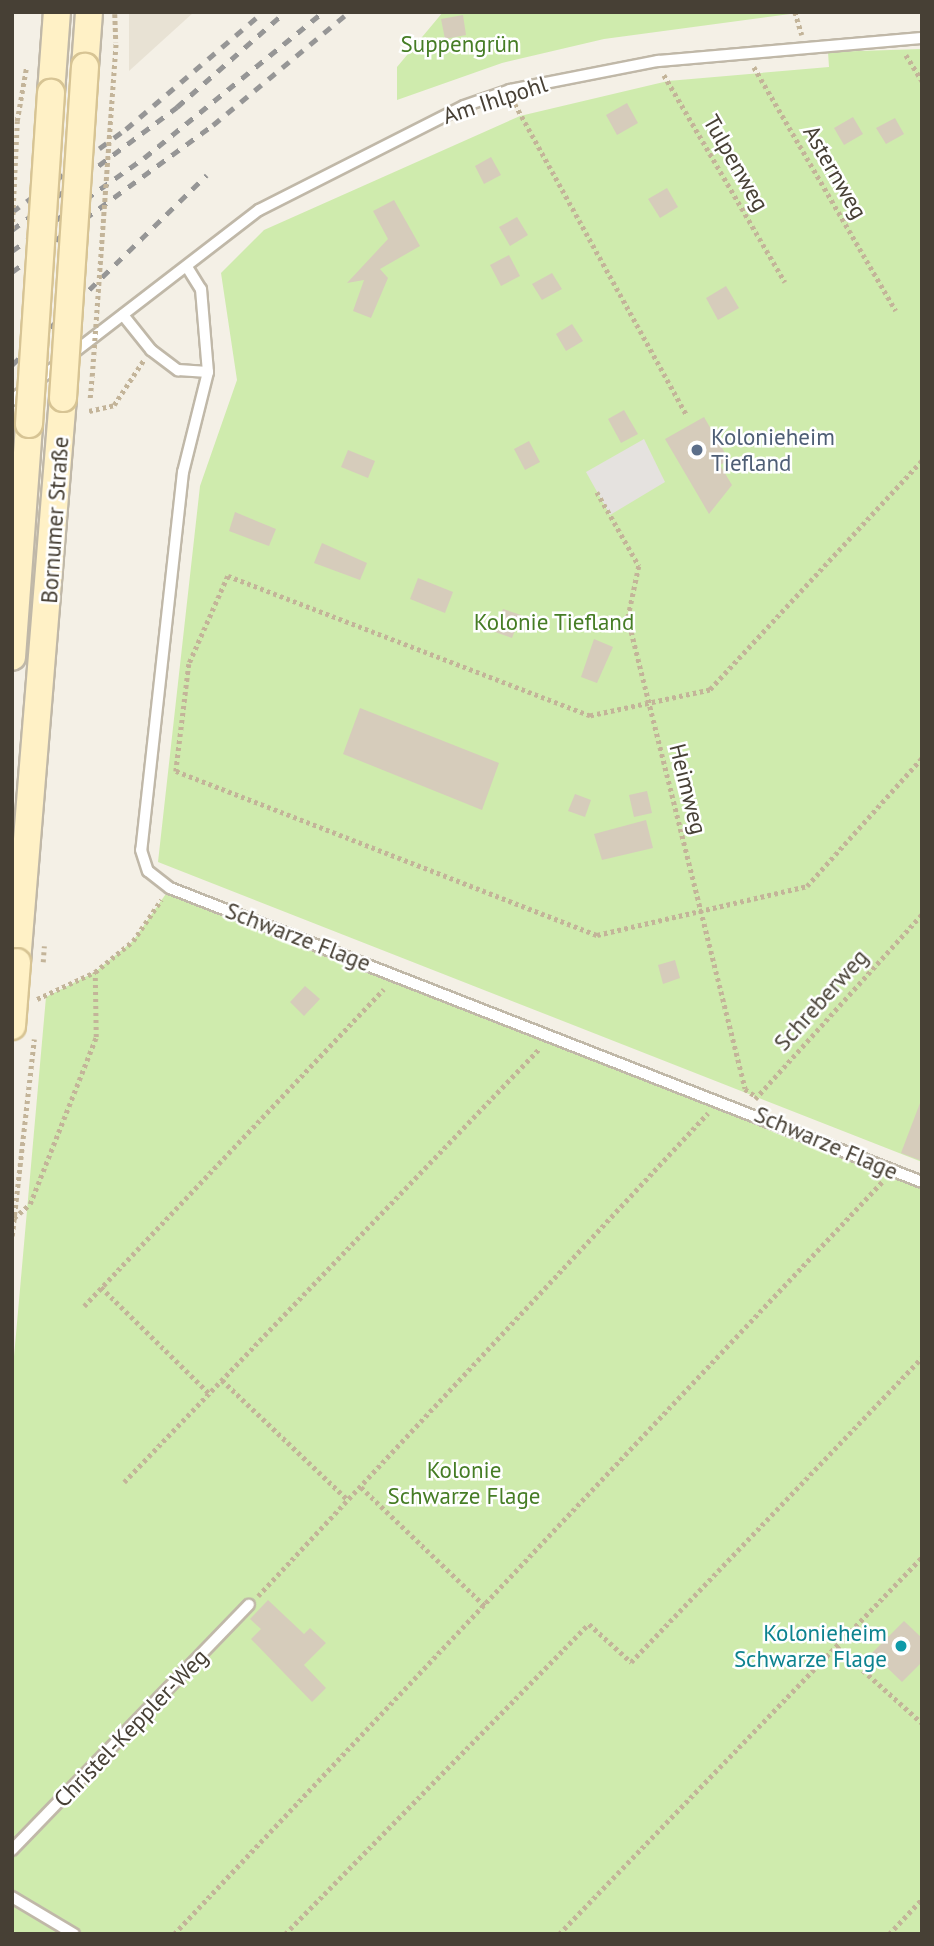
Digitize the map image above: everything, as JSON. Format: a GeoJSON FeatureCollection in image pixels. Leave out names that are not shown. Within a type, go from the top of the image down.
{"type":"FeatureCollection","features":[{"type":"Feature","properties":{"kind":"main road","name":"Bornumer Straße"},"geometry":{"type":"LineString","coordinates":[[12,657],[57,12]]}},
{"type":"Feature","properties":{"kind":"main road","name":"Bornumer Straße"},"geometry":{"type":"LineString","coordinates":[[20,1027],[17,962],[63,398],[89,12]]}},
{"type":"Feature","properties":{"kind":"lane","name":"Am Ihlpohl"},"geometry":{"type":"LineString","coordinates":[[12,400],[187,267],[293,191],[408,132],[510,90],[657,61],[746,51],[922,38]]}},
{"type":"Feature","properties":{"kind":"lane","name":"Schwarze Flage"},"geometry":{"type":"LineString","coordinates":[[187,267],[201,289],[208,372],[200,424],[183,472],[141,850],[148,871],[170,888],[745,1109],[922,1182]]}},
{"type":"Feature","properties":{"kind":"lane"},"geometry":{"type":"LineString","coordinates":[[123,315],[150,350],[178,370],[208,372]]}},
{"type":"Feature","properties":{"kind":"lane","name":"Christel-Keppler-Weg"},"geometry":{"type":"LineString","coordinates":[[12,1850],[249,1605]]}},
{"type":"Feature","properties":{"kind":"lane"},"geometry":{"type":"LineString","coordinates":[[12,1897],[74,1934]]}},
{"type":"Feature","properties":{"kind":"path"},"geometry":{"type":"LineString","coordinates":[[92,376],[116,41],[115,12]]}},
{"type":"Feature","properties":{"kind":"path"},"geometry":{"type":"LineString","coordinates":[[795,12],[805,46]]}},
{"type":"Feature","properties":{"kind":"path"},"geometry":{"type":"LineString","coordinates":[[897,38],[922,81]]}},
{"type":"Feature","properties":{"kind":"path","name":"Asternweg"},"geometry":{"type":"LineString","coordinates":[[746,51],[896,311]]}},
{"type":"Feature","properties":{"kind":"path"},"geometry":{"type":"LineString","coordinates":[[12,229],[17,121],[29,53]]}},
{"type":"Feature","properties":{"kind":"path","name":"Tulpenweg"},"geometry":{"type":"LineString","coordinates":[[657,61],[785,282]]}},
{"type":"Feature","properties":{"kind":"path"},"geometry":{"type":"LineString","coordinates":[[510,90],[687,416]]}},
{"type":"Feature","properties":{"kind":"path"},"geometry":{"type":"LineString","coordinates":[[89,411],[114,405],[150,350]]}},
{"type":"Feature","properties":{"kind":"path"},"geometry":{"type":"LineString","coordinates":[[922,461],[710,690],[590,716],[228,576],[189,664],[176,771],[597,936],[807,886],[922,758]]}},
{"type":"Feature","properties":{"kind":"path","name":"Heimweg"},"geometry":{"type":"LineString","coordinates":[[597,492],[639,566],[628,618],[745,1089],[757,1097]]}},
{"type":"Feature","properties":{"kind":"path"},"geometry":{"type":"LineString","coordinates":[[50,992],[95,972],[133,941],[170,888]]}},
{"type":"Feature","properties":{"kind":"path","name":"Schreberweg"},"geometry":{"type":"LineString","coordinates":[[745,1109],[922,915]]}},
{"type":"Feature","properties":{"kind":"path"},"geometry":{"type":"LineString","coordinates":[[14,1219],[30,1204],[96,1037],[95,972]]}},
{"type":"Feature","properties":{"kind":"path"},"geometry":{"type":"LineString","coordinates":[[84,1306],[397,976]]}},
{"type":"Feature","properties":{"kind":"path"},"geometry":{"type":"LineString","coordinates":[[12,1236],[20,1027]]}},
{"type":"Feature","properties":{"kind":"path"},"geometry":{"type":"LineString","coordinates":[[124,1482],[551,1035]]}},
{"type":"Feature","properties":{"kind":"path"},"geometry":{"type":"LineString","coordinates":[[249,1605],[721,1100]]}},
{"type":"Feature","properties":{"kind":"path"},"geometry":{"type":"LineString","coordinates":[[174,1934],[893,1171]]}},
{"type":"Feature","properties":{"kind":"path"},"geometry":{"type":"LineString","coordinates":[[101,1287],[209,1393]]}},
{"type":"Feature","properties":{"kind":"path"},"geometry":{"type":"LineString","coordinates":[[285,1934],[589,1624],[631,1662],[922,1357]]}},
{"type":"Feature","properties":{"kind":"path"},"geometry":{"type":"LineString","coordinates":[[222,1380],[348,1500]]}},
{"type":"Feature","properties":{"kind":"path"},"geometry":{"type":"LineString","coordinates":[[361,1487],[485,1606]]}},
{"type":"Feature","properties":{"kind":"path"},"geometry":{"type":"LineString","coordinates":[[559,1934],[922,1557]]}},
{"type":"Feature","properties":{"kind":"path"},"geometry":{"type":"LineString","coordinates":[[837,1647],[922,1723]]}},
{"type":"Feature","properties":{"kind":"path"},"geometry":{"type":"LineString","coordinates":[[889,1934],[922,1899]]}},
{"type":"Feature","properties":{"kind":"shaded area"},"geometry":{"type":"Polygon","coordinates":[[[129,12],[194,12],[129,71],[129,12]]]}},
{"type":"Feature","properties":{"kind":"shaded area"},"geometry":{"type":"Polygon","coordinates":[[[644,439],[665,482],[610,515],[586,472],[644,439]]]}},
{"type":"Feature","properties":{"kind":"green space","name":"Suppengrün"},"geometry":{"type":"Polygon","coordinates":[[[443,12],[805,12],[604,39],[502,63],[397,100],[397,67],[443,12]]]}},
{"type":"Feature","properties":{"kind":"green space","name":"Kolonie Tiefland"},"geometry":{"type":"Polygon","coordinates":[[[922,49],[922,1162],[158,862],[200,486],[237,380],[221,273],[264,230],[520,116],[668,81],[829,67],[828,52],[922,49]]]}},
{"type":"Feature","properties":{"kind":"green space","name":"Kolonie Schwarze Flage"},"geometry":{"type":"Polygon","coordinates":[[[170,888],[922,1182],[922,1934],[12,1934],[12,1379],[46,997],[95,972],[133,941],[170,888]]]}},
{"type":"Feature","properties":{"kind":"building"},"geometry":{"type":"Polygon","coordinates":[[[463,15],[466,35],[445,39],[441,19],[463,15]]]}},
{"type":"Feature","properties":{"kind":"building"},"geometry":{"type":"Polygon","coordinates":[[[627,103],[638,123],[617,135],[606,115],[627,103]]]}},
{"type":"Feature","properties":{"kind":"building"},"geometry":{"type":"Polygon","coordinates":[[[853,117],[863,134],[844,145],[834,128],[853,117]]]}},
{"type":"Feature","properties":{"kind":"building"},"geometry":{"type":"Polygon","coordinates":[[[895,118],[904,134],[886,144],[876,128],[895,118]]]}},
{"type":"Feature","properties":{"kind":"building"},"geometry":{"type":"Polygon","coordinates":[[[491,157],[501,175],[484,184],[475,166],[491,157]]]}},
{"type":"Feature","properties":{"kind":"building"},"geometry":{"type":"Polygon","coordinates":[[[667,188],[678,207],[660,218],[648,199],[667,188]]]}},
{"type":"Feature","properties":{"kind":"building"},"geometry":{"type":"Polygon","coordinates":[[[394,200],[420,246],[380,269],[388,278],[371,318],[353,311],[364,280],[347,283],[388,239],[373,211],[394,200]]]}},
{"type":"Feature","properties":{"kind":"building"},"geometry":{"type":"Polygon","coordinates":[[[517,217],[528,235],[510,246],[499,227],[517,217]]]}},
{"type":"Feature","properties":{"kind":"building"},"geometry":{"type":"Polygon","coordinates":[[[509,255],[520,276],[501,286],[490,265],[509,255]]]}},
{"type":"Feature","properties":{"kind":"building"},"geometry":{"type":"Polygon","coordinates":[[[552,273],[562,289],[542,300],[532,284],[552,273]]]}},
{"type":"Feature","properties":{"kind":"building"},"geometry":{"type":"Polygon","coordinates":[[[726,286],[739,308],[718,320],[706,298],[726,286]]]}},
{"type":"Feature","properties":{"kind":"building"},"geometry":{"type":"Polygon","coordinates":[[[572,324],[583,341],[566,351],[556,334],[572,324]]]}},
{"type":"Feature","properties":{"kind":"building"},"geometry":{"type":"Polygon","coordinates":[[[624,410],[638,434],[621,443],[608,419],[624,410]]]}},
{"type":"Feature","properties":{"kind":"building","name":"Kolonieheim Tiefland"},"geometry":{"type":"Polygon","coordinates":[[[704,417],[729,460],[720,465],[732,485],[709,514],[665,439],[704,417]]]}},
{"type":"Feature","properties":{"kind":"building"},"geometry":{"type":"Polygon","coordinates":[[[529,441],[540,462],[525,470],[514,449],[529,441]]]}},
{"type":"Feature","properties":{"kind":"building"},"geometry":{"type":"Polygon","coordinates":[[[348,450],[375,461],[368,478],[341,467],[348,450]]]}},
{"type":"Feature","properties":{"kind":"building"},"geometry":{"type":"Polygon","coordinates":[[[235,512],[276,529],[269,546],[229,531],[235,512]]]}},
{"type":"Feature","properties":{"kind":"building"},"geometry":{"type":"Polygon","coordinates":[[[322,543],[367,563],[360,580],[314,563],[322,543]]]}},
{"type":"Feature","properties":{"kind":"building"},"geometry":{"type":"Polygon","coordinates":[[[418,578],[453,592],[445,613],[410,599],[418,578]]]}},
{"type":"Feature","properties":{"kind":"building"},"geometry":{"type":"Polygon","coordinates":[[[503,609],[521,615],[512,638],[495,632],[503,609]]]}},
{"type":"Feature","properties":{"kind":"building"},"geometry":{"type":"Polygon","coordinates":[[[594,639],[613,647],[597,683],[581,677],[594,639]]]}},
{"type":"Feature","properties":{"kind":"building"},"geometry":{"type":"Polygon","coordinates":[[[360,708],[499,763],[482,810],[343,754],[360,708]]]}},
{"type":"Feature","properties":{"kind":"building"},"geometry":{"type":"Polygon","coordinates":[[[647,791],[652,813],[634,817],[629,795],[647,791]]]}},
{"type":"Feature","properties":{"kind":"building"},"geometry":{"type":"Polygon","coordinates":[[[575,794],[591,800],[585,817],[568,811],[575,794]]]}},
{"type":"Feature","properties":{"kind":"building"},"geometry":{"type":"Polygon","coordinates":[[[646,820],[653,848],[602,860],[594,834],[646,820]]]}},
{"type":"Feature","properties":{"kind":"building"},"geometry":{"type":"Polygon","coordinates":[[[675,960],[680,978],[663,984],[658,965],[675,960]]]}},
{"type":"Feature","properties":{"kind":"building"},"geometry":{"type":"Polygon","coordinates":[[[305,986],[320,999],[304,1016],[290,1002],[305,986]]]}},
{"type":"Feature","properties":{"kind":"building"},"geometry":{"type":"Polygon","coordinates":[[[922,1103],[922,1161],[901,1153],[922,1103]]]}},
{"type":"Feature","properties":{"kind":"building"},"geometry":{"type":"Polygon","coordinates":[[[268,1600],[304,1634],[310,1628],[326,1643],[304,1665],[326,1688],[312,1702],[251,1639],[261,1629],[250,1619],[268,1600]]]}},
{"type":"Feature","properties":{"kind":"building","name":"Kolonieheim Schwarze Flage"},"geometry":{"type":"Polygon","coordinates":[[[904,1621],[922,1638],[922,1662],[902,1682],[872,1653],[904,1621]]]}},
{"type":"Feature","properties":{"kind":"railway"},"geometry":{"type":"LineString","coordinates":[[12,212],[126,129],[263,12]]}},
{"type":"Feature","properties":{"kind":"railway"},"geometry":{"type":"LineString","coordinates":[[12,230],[177,107],[285,12]]}},
{"type":"Feature","properties":{"kind":"railway"},"geometry":{"type":"LineString","coordinates":[[12,251],[144,158],[323,12]]}},
{"type":"Feature","properties":{"kind":"railway"},"geometry":{"type":"LineString","coordinates":[[12,272],[213,125],[349,12]]}},
{"type":"Feature","properties":{"kind":"railway"},"geometry":{"type":"LineString","coordinates":[[12,365],[207,175]]}},
{"type":"Feature","properties":{"kind":"place","name":"Kolonieheim Tiefland"},"geometry":{"type":"Point","coordinates":[697,450]}},
{"type":"Feature","properties":{"kind":"place","name":"Kolonieheim Schwarze Flage"},"geometry":{"type":"Point","coordinates":[901,1646]}}]}
